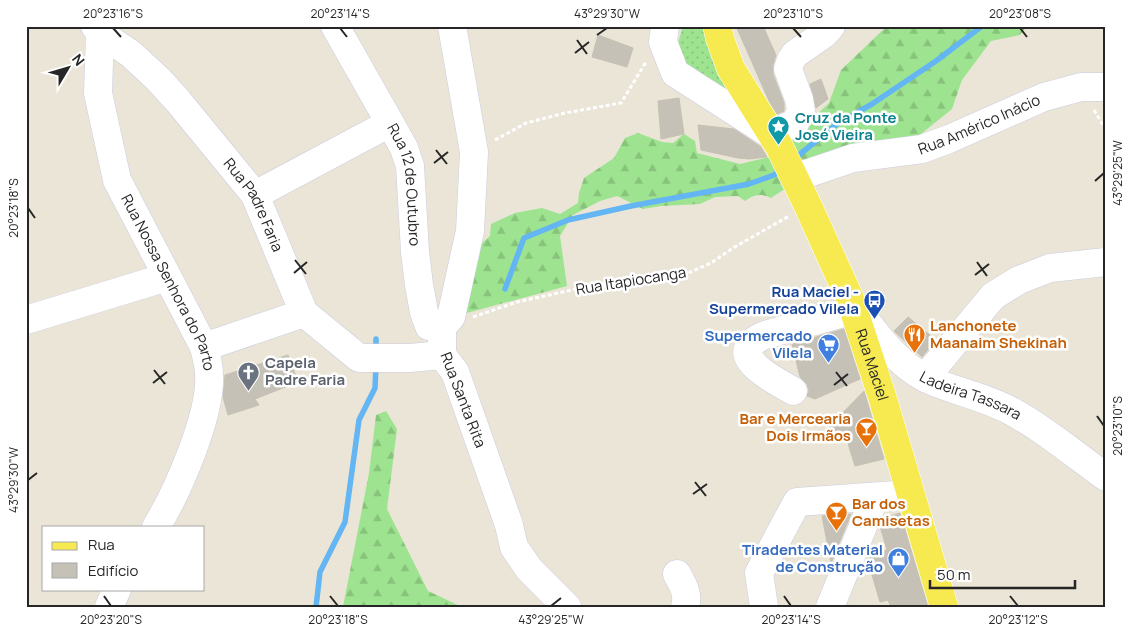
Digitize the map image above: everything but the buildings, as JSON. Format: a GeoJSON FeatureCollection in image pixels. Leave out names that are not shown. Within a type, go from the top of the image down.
{"type":"FeatureCollection","features":[{"type":"Feature","properties":{"kind":"main road","name":"Rua Maciel"},"geometry":{"type":"LineString","coordinates":[[718,26],[731,69],[784,156],[852,305],[882,396],[944,607]]}},
{"type":"Feature","properties":{"kind":"street"},"geometry":{"type":"LineString","coordinates":[[335,26],[390,122]]}},
{"type":"Feature","properties":{"kind":"street","name":"Rua Santa Rita"},"geometry":{"type":"LineString","coordinates":[[452,26],[474,152],[470,231],[451,317],[442,327],[442,355],[455,372],[514,547],[530,570],[567,607]]}},
{"type":"Feature","properties":{"kind":"street"},"geometry":{"type":"LineString","coordinates":[[664,34],[675,73],[784,156],[795,122],[801,111],[788,69],[790,60],[795,54],[824,34],[831,26]]}},
{"type":"Feature","properties":{"kind":"street","name":"Rua Padre Faria"},"geometry":{"type":"LineString","coordinates":[[97,29],[131,54],[165,86],[255,194],[304,313],[359,358],[410,358],[442,355]]}},
{"type":"Feature","properties":{"kind":"street","name":"Rua Nossa Senhora do Parto"},"geometry":{"type":"LineString","coordinates":[[97,29],[98,93],[118,180],[204,347],[209,374],[207,403],[200,428],[169,505],[157,526]]}},
{"type":"Feature","properties":{"kind":"street","name":"Rua Américo Inácio"},"geometry":{"type":"LineString","coordinates":[[784,156],[853,158],[922,149],[1044,97],[1081,87],[1106,87]]}},
{"type":"Feature","properties":{"kind":"street","name":"Rua 12 de Outubro"},"geometry":{"type":"LineString","coordinates":[[255,194],[390,122],[404,148],[410,166],[416,252],[424,312],[429,326],[442,327]]}},
{"type":"Feature","properties":{"kind":"street"},"geometry":{"type":"LineString","coordinates":[[925,378],[993,296],[1019,280],[1050,268],[1106,262]]}},
{"type":"Feature","properties":{"kind":"street"},"geometry":{"type":"LineString","coordinates":[[26,320],[167,276]]}},
{"type":"Feature","properties":{"kind":"street"},"geometry":{"type":"LineString","coordinates":[[793,391],[762,373],[750,357],[748,350],[750,345],[754,340],[765,335],[852,305]]}},
{"type":"Feature","properties":{"kind":"street","name":"Ladeira Tassara"},"geometry":{"type":"LineString","coordinates":[[852,305],[881,342],[925,378],[1008,409],[1042,430],[1106,477]]}},
{"type":"Feature","properties":{"kind":"street"},"geometry":{"type":"LineString","coordinates":[[204,347],[304,313]]}},
{"type":"Feature","properties":{"kind":"street"},"geometry":{"type":"LineString","coordinates":[[764,607],[759,573],[798,502],[910,494]]}},
{"type":"Feature","properties":{"kind":"street"},"geometry":{"type":"LineString","coordinates":[[830,607],[875,498]]}},
{"type":"Feature","properties":{"kind":"street"},"geometry":{"type":"LineString","coordinates":[[677,574],[687,599],[685,607]]}},
{"type":"Feature","properties":{"kind":"street"},"geometry":{"type":"LineString","coordinates":[[109,607],[117,590]]}},
{"type":"Feature","properties":{"kind":"path"},"geometry":{"type":"LineString","coordinates":[[474,152],[526,123],[565,113],[621,103],[664,34]]}},
{"type":"Feature","properties":{"kind":"path","name":"Rua Itapiocanga"},"geometry":{"type":"LineString","coordinates":[[442,327],[517,302],[613,282],[686,274],[711,263],[733,248],[808,206]]}},
{"type":"Feature","properties":{"kind":"green space"},"geometry":{"type":"Polygon","coordinates":[[[683,26],[709,26],[760,127],[679,61],[678,43],[683,26]]]}},
{"type":"Feature","properties":{"kind":"green space"},"geometry":{"type":"Polygon","coordinates":[[[887,26],[1027,26],[1020,35],[991,41],[962,80],[952,109],[916,138],[801,166],[790,140],[829,103],[841,70],[887,26]]]}},
{"type":"Feature","properties":{"kind":"green space"},"geometry":{"type":"Polygon","coordinates":[[[638,133],[662,142],[673,143],[684,134],[695,141],[697,153],[740,164],[774,156],[789,186],[771,198],[758,195],[745,201],[738,196],[715,197],[700,204],[643,209],[617,196],[600,201],[573,215],[560,236],[567,286],[463,314],[482,243],[490,236],[491,224],[515,213],[542,208],[560,214],[578,203],[584,178],[614,158],[625,138],[638,133]]]}},
{"type":"Feature","properties":{"kind":"green space"},"geometry":{"type":"Polygon","coordinates":[[[386,411],[397,429],[387,509],[428,591],[462,607],[343,607],[369,473],[376,415],[386,411]]]}},
{"type":"Feature","properties":{"kind":"waterway"},"geometry":{"type":"LineString","coordinates":[[794,159],[837,124],[872,104],[936,61],[982,26]]}},
{"type":"Feature","properties":{"kind":"waterway"},"geometry":{"type":"LineString","coordinates":[[505,289],[524,238],[568,220],[749,184],[774,175],[781,169]]}},
{"type":"Feature","properties":{"kind":"waterway"},"geometry":{"type":"LineString","coordinates":[[376,339],[376,352]]}},
{"type":"Feature","properties":{"kind":"waterway"},"geometry":{"type":"LineString","coordinates":[[316,607],[320,572],[345,522],[359,420],[375,388],[376,366]]}},
{"type":"Feature","properties":{"kind":"place","name":"Cruz da Ponte José Vieira"},"geometry":{"type":"Point","coordinates":[779,146]}},
{"type":"Feature","properties":{"kind":"place","name":"Rua Maciel - Supermercado Vilela"},"geometry":{"type":"Point","coordinates":[875,320]}},
{"type":"Feature","properties":{"kind":"place","name":"Lanchonete Maanaim Shekinah"},"geometry":{"type":"Point","coordinates":[914,354]}},
{"type":"Feature","properties":{"kind":"place","name":"Supermercado Vilela"},"geometry":{"type":"Point","coordinates":[828,364]}},
{"type":"Feature","properties":{"kind":"place","name":"Capela Padre Faria"},"geometry":{"type":"Point","coordinates":[249,391]}},
{"type":"Feature","properties":{"kind":"place","name":"Bar e Mercearia Dois Irmãos"},"geometry":{"type":"Point","coordinates":[867,447]}},
{"type":"Feature","properties":{"kind":"place","name":"Bar dos Camisetas"},"geometry":{"type":"Point","coordinates":[836,532]}},
{"type":"Feature","properties":{"kind":"place","name":"Tiradentes Material de Construção"},"geometry":{"type":"Point","coordinates":[899,578]}}]}
